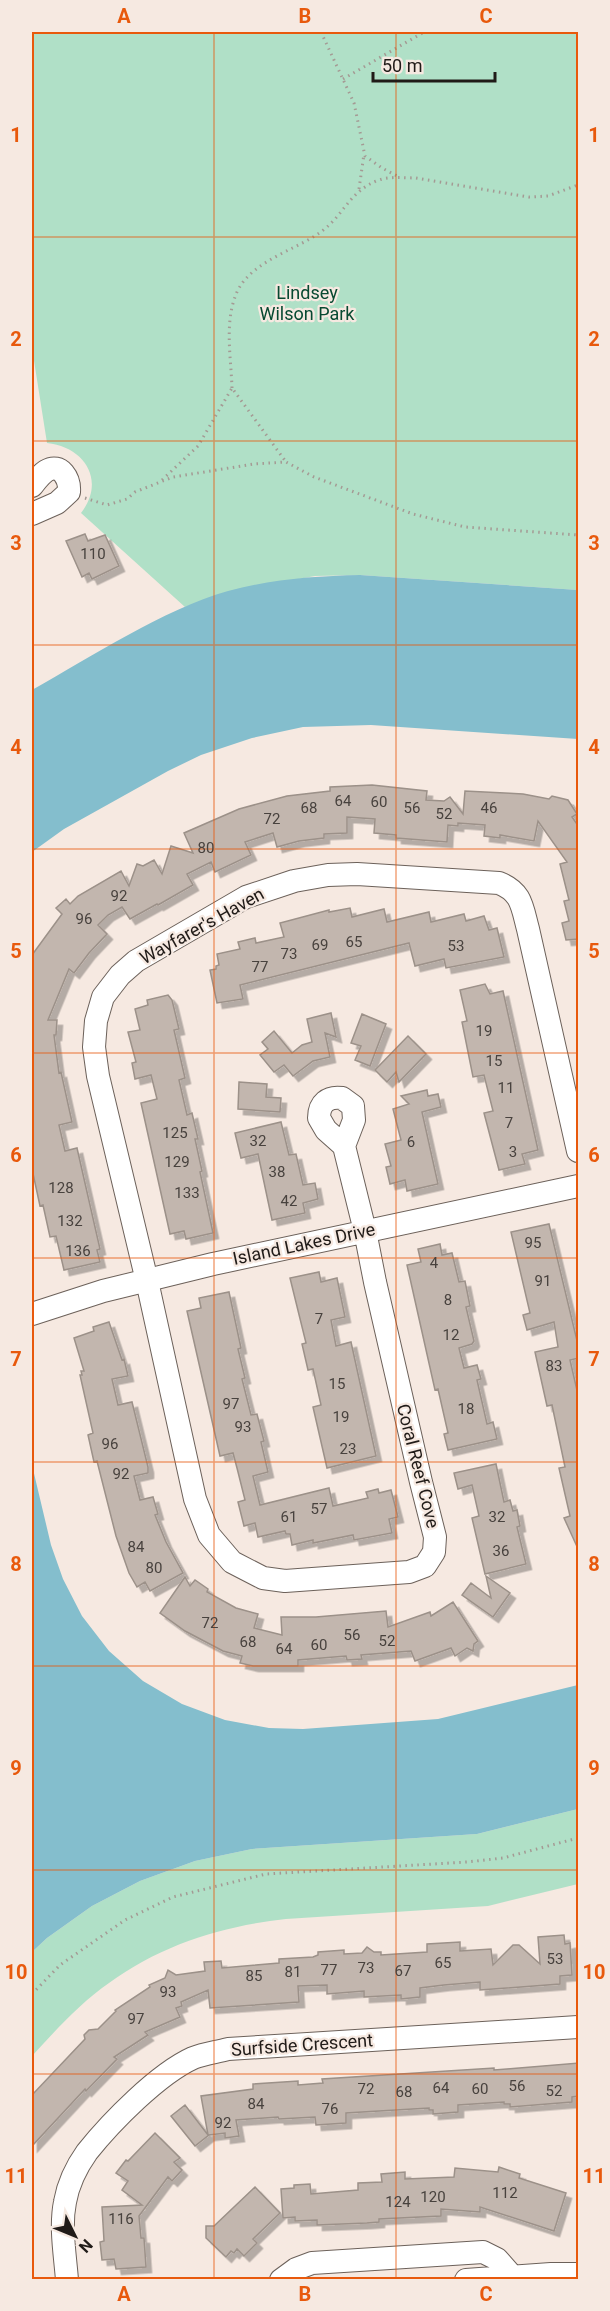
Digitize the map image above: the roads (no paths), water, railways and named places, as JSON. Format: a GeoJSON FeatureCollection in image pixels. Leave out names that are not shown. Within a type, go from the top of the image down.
{"type":"FeatureCollection","features":[{"type":"Feature","properties":{"kind":"street"},"geometry":{"type":"LineString","coordinates":[[32,486],[51,469],[60,471],[69,479],[69,492],[57,503],[32,514]]}},
{"type":"Feature","properties":{"kind":"street","name":"Wayfarer's Haven"},"geometry":{"type":"LineString","coordinates":[[147,1281],[98,1076],[94,1047],[96,1021],[103,997],[120,975],[136,961],[239,901],[268,888],[328,875],[357,874],[486,881],[510,887],[519,896],[528,929],[579,1150]]}},
{"type":"Feature","properties":{"kind":"street"},"geometry":{"type":"LineString","coordinates":[[344,1146],[365,1231]]}},
{"type":"Feature","properties":{"kind":"street","name":"Island Lakes Drive"},"geometry":{"type":"LineString","coordinates":[[32,1314],[94,1294],[213,1264],[579,1186]]}},
{"type":"Feature","properties":{"kind":"street","name":"Coral Reef Cove"},"geometry":{"type":"LineString","coordinates":[[147,1281],[195,1500],[209,1535],[232,1562],[263,1578],[285,1581],[409,1572],[425,1566],[434,1552],[435,1537],[403,1406],[365,1231]]}},
{"type":"Feature","properties":{"kind":"street","name":"Surfside Crescent"},"geometry":{"type":"LineString","coordinates":[[67,2280],[63,2227],[64,2203],[70,2182],[86,2153],[149,2088],[163,2076],[194,2058],[228,2049],[579,2027]]}},
{"type":"Feature","properties":{"kind":"street"},"geometry":{"type":"LineString","coordinates":[[281,2280],[296,2269],[312,2264],[483,2252],[497,2259],[502,2278]]}},
{"type":"Feature","properties":{"kind":"street"},"geometry":{"type":"LineString","coordinates":[[466,2280],[579,2274]]}},
{"type":"Feature","properties":{"kind":"water"},"geometry":{"type":"Polygon","coordinates":[[[360,575],[578,590],[578,739],[371,725],[303,727],[252,738],[201,755],[64,829],[32,852],[32,690],[128,635],[203,599],[244,587],[277,581],[360,575]]]}},
{"type":"Feature","properties":{"kind":"water"},"geometry":{"type":"Polygon","coordinates":[[[32,1465],[51,1545],[63,1579],[82,1616],[109,1651],[143,1681],[182,1704],[225,1720],[269,1728],[303,1729],[438,1719],[578,1685],[578,1809],[477,1834],[252,1849],[195,1861],[140,1881],[92,1906],[47,1938],[32,1952],[32,1465]]]}},
{"type":"Feature","properties":{"kind":"park label","name":"Lindsey Wilson Park"},"geometry":{"type":"Point","coordinates":[307,303]}}]}
